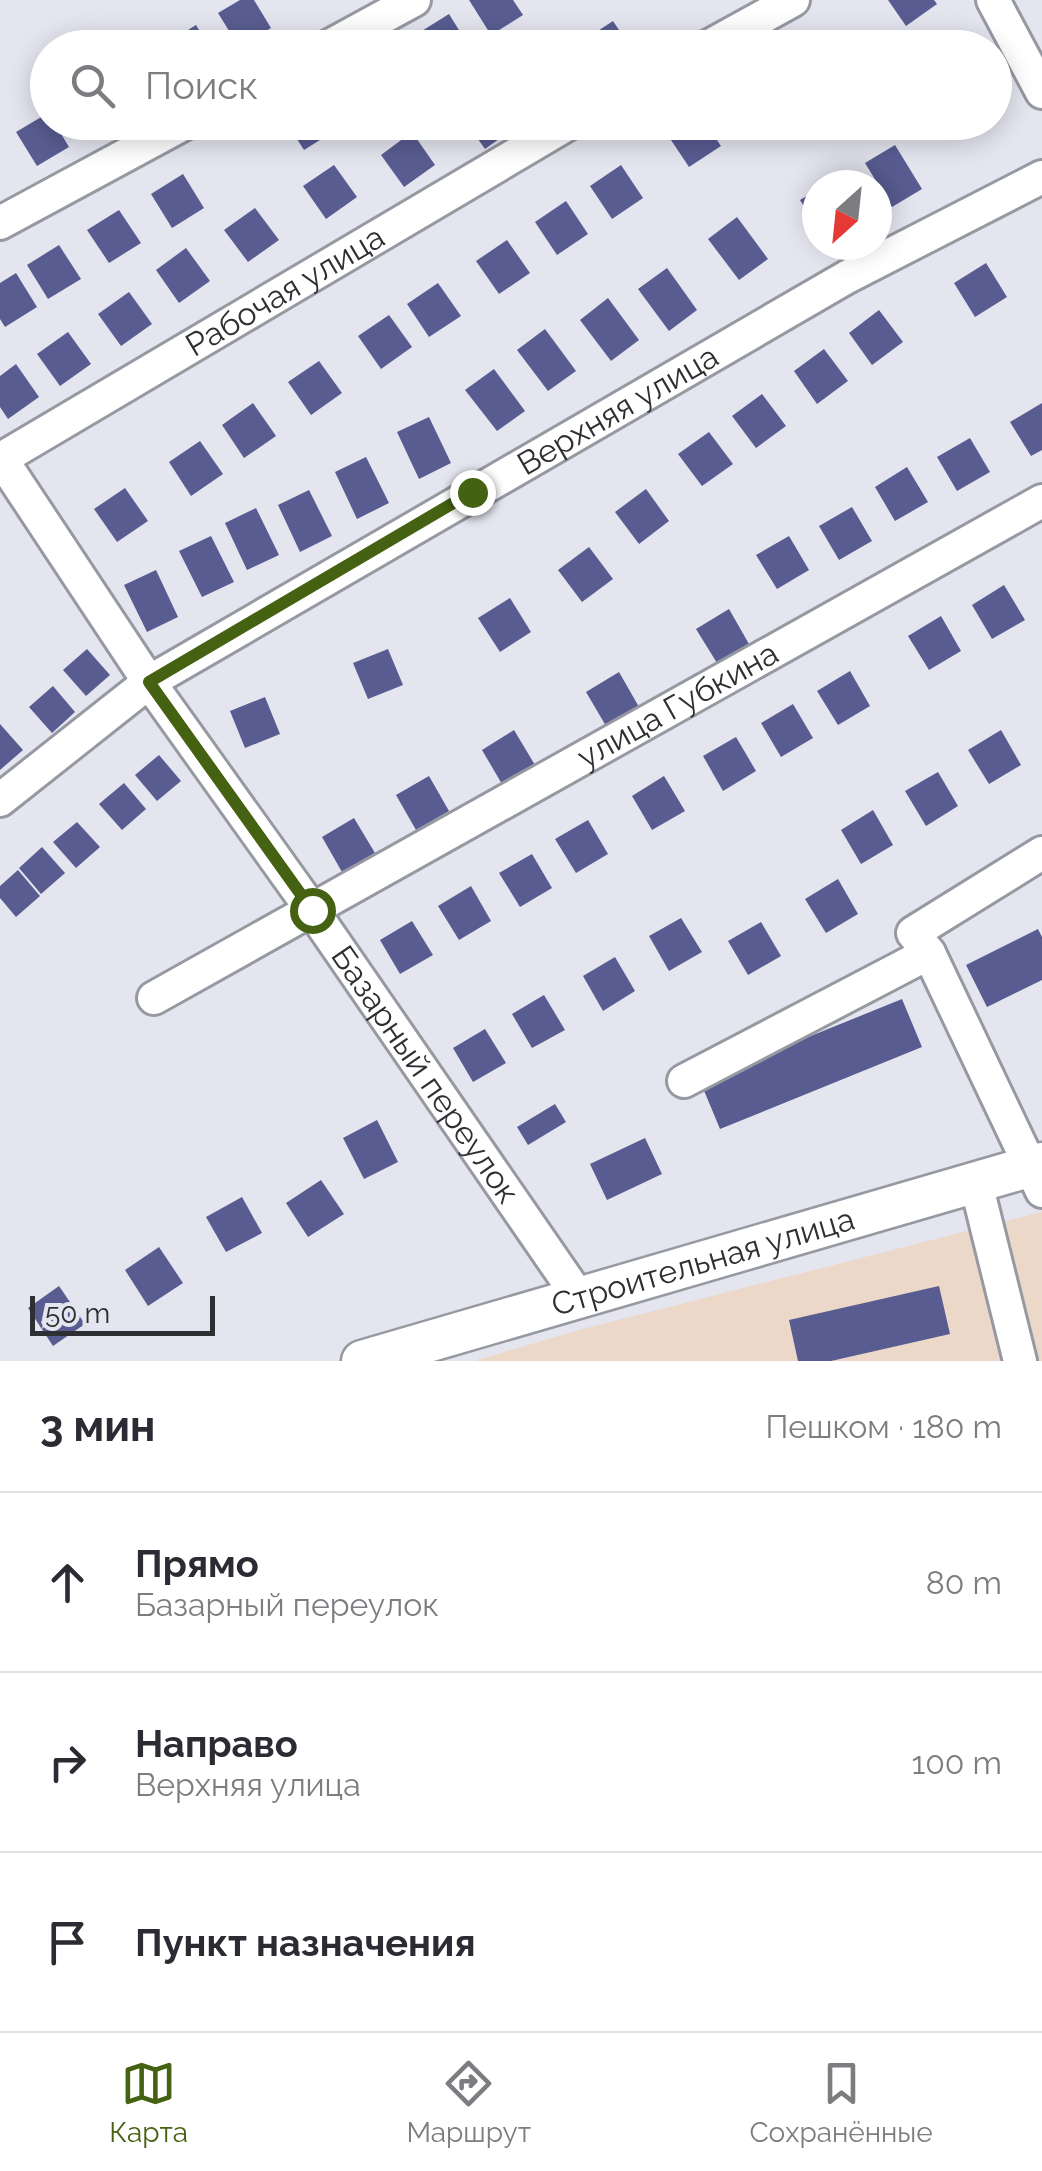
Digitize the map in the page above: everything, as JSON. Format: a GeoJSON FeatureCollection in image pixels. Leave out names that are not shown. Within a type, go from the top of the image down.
{"type":"FeatureCollection","features":[{"type":"Feature","properties":{"kind":"main road","name":"Строительная улица"},"geometry":{"type":"LineString","coordinates":[[362,1361],[976,1183],[1039,1173]]}},
{"type":"Feature","properties":{"kind":"street"},"geometry":{"type":"LineString","coordinates":[[359,30],[414,0]]}},
{"type":"Feature","properties":{"kind":"street"},"geometry":{"type":"LineString","coordinates":[[739,30],[793,0]]}},
{"type":"Feature","properties":{"kind":"street"},"geometry":{"type":"LineString","coordinates":[[993,0],[1009,30]]}},
{"type":"Feature","properties":{"kind":"street"},"geometry":{"type":"LineString","coordinates":[[1012,36],[1042,92]]}},
{"type":"Feature","properties":{"kind":"street"},"geometry":{"type":"LineString","coordinates":[[0,223],[154,140]]}},
{"type":"Feature","properties":{"kind":"street","name":"Рабочая улица"},"geometry":{"type":"LineString","coordinates":[[0,458],[540,140]]}},
{"type":"Feature","properties":{"kind":"street","name":"Верхняя улица"},"geometry":{"type":"LineString","coordinates":[[0,800],[149,682],[846,277],[1042,177]]}},
{"type":"Feature","properties":{"kind":"street","name":"Базарный переулок"},"geometry":{"type":"LineString","coordinates":[[0,458],[149,682],[312,910],[578,1296]]}},
{"type":"Feature","properties":{"kind":"street","name":"улица Губкина"},"geometry":{"type":"LineString","coordinates":[[154,998],[1042,501]]}},
{"type":"Feature","properties":{"kind":"street"},"geometry":{"type":"LineString","coordinates":[[1039,1173],[929,952],[913,933],[1042,853]]}},
{"type":"Feature","properties":{"kind":"street"},"geometry":{"type":"LineString","coordinates":[[684,1081],[929,952]]}},
{"type":"Feature","properties":{"kind":"street"},"geometry":{"type":"LineString","coordinates":[[976,1183],[1020,1361]]}},
{"type":"Feature","properties":{"kind":"shaded area"},"geometry":{"type":"Polygon","coordinates":[[[1042,1212],[1042,1361],[474,1361],[579,1330],[1042,1212]]]}},
{"type":"Feature","properties":{"kind":"building"},"geometry":{"type":"Polygon","coordinates":[[[240,0],[254,0],[271,28],[228,30],[218,13],[240,0]]]}},
{"type":"Feature","properties":{"kind":"building"},"geometry":{"type":"Polygon","coordinates":[[[469,0],[513,0],[523,15],[499,30],[488,30],[469,0]]]}},
{"type":"Feature","properties":{"kind":"building"},"geometry":{"type":"Polygon","coordinates":[[[888,0],[934,0],[937,4],[906,26],[888,0]]]}},
{"type":"Feature","properties":{"kind":"building"},"geometry":{"type":"Polygon","coordinates":[[[449,14],[459,30],[423,30],[449,14]]]}},
{"type":"Feature","properties":{"kind":"building"},"geometry":{"type":"Polygon","coordinates":[[[613,21],[619,30],[599,30],[613,21]]]}},
{"type":"Feature","properties":{"kind":"building"},"geometry":{"type":"Polygon","coordinates":[[[30,124],[30,140],[65,140],[69,147],[37,166],[16,132],[30,124]]]}},
{"type":"Feature","properties":{"kind":"building"},"geometry":{"type":"Polygon","coordinates":[[[298,140],[320,140],[304,150],[298,140]]]}},
{"type":"Feature","properties":{"kind":"building"},"geometry":{"type":"Polygon","coordinates":[[[401,140],[418,140],[435,165],[404,187],[381,155],[401,140]]]}},
{"type":"Feature","properties":{"kind":"building"},"geometry":{"type":"Polygon","coordinates":[[[479,140],[498,140],[485,149],[479,140]]]}},
{"type":"Feature","properties":{"kind":"building"},"geometry":{"type":"Polygon","coordinates":[[[671,140],[717,140],[721,146],[689,167],[671,140]]]}},
{"type":"Feature","properties":{"kind":"building"},"geometry":{"type":"Polygon","coordinates":[[[895,145],[922,189],[892,207],[892,170],[869,170],[865,163],[895,145]]]}},
{"type":"Feature","properties":{"kind":"building"},"geometry":{"type":"Polygon","coordinates":[[[334,165],[357,197],[326,219],[303,186],[334,165]]]}},
{"type":"Feature","properties":{"kind":"building"},"geometry":{"type":"Polygon","coordinates":[[[621,165],[643,198],[612,219],[590,186],[621,165]]]}},
{"type":"Feature","properties":{"kind":"building"},"geometry":{"type":"Polygon","coordinates":[[[183,174],[204,208],[172,228],[151,194],[183,174]]]}},
{"type":"Feature","properties":{"kind":"building"},"geometry":{"type":"Polygon","coordinates":[[[566,201],[588,234],[557,255],[535,222],[566,201]]]}},
{"type":"Feature","properties":{"kind":"building"},"geometry":{"type":"Polygon","coordinates":[[[255,208],[279,240],[248,262],[224,230],[255,208]]]}},
{"type":"Feature","properties":{"kind":"building"},"geometry":{"type":"Polygon","coordinates":[[[119,210],[141,243],[109,263],[87,230],[119,210]]]}},
{"type":"Feature","properties":{"kind":"building"},"geometry":{"type":"Polygon","coordinates":[[[737,217],[768,259],[739,280],[708,239],[737,217]]]}},
{"type":"Feature","properties":{"kind":"building"},"geometry":{"type":"Polygon","coordinates":[[[507,240],[530,273],[499,294],[476,261],[507,240]]]}},
{"type":"Feature","properties":{"kind":"building"},"geometry":{"type":"Polygon","coordinates":[[[59,245],[81,279],[48,299],[27,265],[59,245]]]}},
{"type":"Feature","properties":{"kind":"building"},"geometry":{"type":"Polygon","coordinates":[[[186,248],[210,281],[179,303],[156,270],[186,248]]]}},
{"type":"Feature","properties":{"kind":"building"},"geometry":{"type":"Polygon","coordinates":[[[986,263],[1007,297],[975,317],[954,283],[986,263]]]}},
{"type":"Feature","properties":{"kind":"building"},"geometry":{"type":"Polygon","coordinates":[[[667,268],[697,310],[669,331],[638,289],[667,268]]]}},
{"type":"Feature","properties":{"kind":"building"},"geometry":{"type":"Polygon","coordinates":[[[16,273],[37,307],[5,327],[0,319],[0,283],[16,273]]]}},
{"type":"Feature","properties":{"kind":"building"},"geometry":{"type":"Polygon","coordinates":[[[438,283],[461,316],[429,337],[407,304],[438,283]]]}},
{"type":"Feature","properties":{"kind":"building"},"geometry":{"type":"Polygon","coordinates":[[[129,292],[152,324],[121,346],[98,314],[129,292]]]}},
{"type":"Feature","properties":{"kind":"building"},"geometry":{"type":"Polygon","coordinates":[[[608,298],[639,340],[611,361],[580,320],[608,298]]]}},
{"type":"Feature","properties":{"kind":"building"},"geometry":{"type":"Polygon","coordinates":[[[879,310],[903,342],[872,365],[849,333],[879,310]]]}},
{"type":"Feature","properties":{"kind":"building"},"geometry":{"type":"Polygon","coordinates":[[[389,315],[412,347],[381,369],[358,336],[389,315]]]}},
{"type":"Feature","properties":{"kind":"building"},"geometry":{"type":"Polygon","coordinates":[[[545,329],[576,371],[548,391],[517,350],[545,329]]]}},
{"type":"Feature","properties":{"kind":"building"},"geometry":{"type":"Polygon","coordinates":[[[68,332],[91,364],[60,386],[37,354],[68,332]]]}},
{"type":"Feature","properties":{"kind":"building"},"geometry":{"type":"Polygon","coordinates":[[[824,349],[848,381],[817,404],[794,371],[824,349]]]}},
{"type":"Feature","properties":{"kind":"building"},"geometry":{"type":"Polygon","coordinates":[[[319,361],[342,393],[311,415],[288,382],[319,361]]]}},
{"type":"Feature","properties":{"kind":"building"},"geometry":{"type":"Polygon","coordinates":[[[16,364],[39,397],[8,419],[0,407],[0,376],[16,364]]]}},
{"type":"Feature","properties":{"kind":"building"},"geometry":{"type":"Polygon","coordinates":[[[494,369],[525,411],[497,431],[465,390],[494,369]]]}},
{"type":"Feature","properties":{"kind":"building"},"geometry":{"type":"Polygon","coordinates":[[[762,394],[786,426],[756,448],[732,416],[762,394]]]}},
{"type":"Feature","properties":{"kind":"building"},"geometry":{"type":"Polygon","coordinates":[[[253,403],[276,436],[244,458],[222,425],[253,403]]]}},
{"type":"Feature","properties":{"kind":"building"},"geometry":{"type":"Polygon","coordinates":[[[1042,403],[1042,450],[1031,456],[1010,422],[1042,403]]]}},
{"type":"Feature","properties":{"kind":"building"},"geometry":{"type":"Polygon","coordinates":[[[429,417],[451,463],[419,479],[397,432],[429,417]]]}},
{"type":"Feature","properties":{"kind":"building"},"geometry":{"type":"Polygon","coordinates":[[[709,432],[733,464],[702,486],[678,454],[709,432]]]}},
{"type":"Feature","properties":{"kind":"building"},"geometry":{"type":"Polygon","coordinates":[[[970,438],[990,472],[957,491],[937,457],[970,438]]]}},
{"type":"Feature","properties":{"kind":"building"},"geometry":{"type":"Polygon","coordinates":[[[200,441],[223,474],[191,496],[169,462],[200,441]]]}},
{"type":"Feature","properties":{"kind":"building"},"geometry":{"type":"Polygon","coordinates":[[[366,457],[389,503],[357,519],[335,472],[366,457]]]}},
{"type":"Feature","properties":{"kind":"building"},"geometry":{"type":"Polygon","coordinates":[[[907,467],[928,502],[895,521],[875,487],[907,467]]]}},
{"type":"Feature","properties":{"kind":"building"},"geometry":{"type":"Polygon","coordinates":[[[125,488],[148,521],[117,542],[94,509],[125,488]]]}},
{"type":"Feature","properties":{"kind":"building"},"geometry":{"type":"Polygon","coordinates":[[[646,489],[669,521],[639,544],[615,512],[646,489]]]}},
{"type":"Feature","properties":{"kind":"building"},"geometry":{"type":"Polygon","coordinates":[[[309,490],[332,536],[300,552],[278,505],[309,490]]]}},
{"type":"Feature","properties":{"kind":"building"},"geometry":{"type":"Polygon","coordinates":[[[852,507],[872,541],[839,560],[819,526],[852,507]]]}},
{"type":"Feature","properties":{"kind":"building"},"geometry":{"type":"Polygon","coordinates":[[[256,508],[279,555],[247,570],[225,523],[256,508]]]}},
{"type":"Feature","properties":{"kind":"building"},"geometry":{"type":"Polygon","coordinates":[[[211,536],[234,582],[202,597],[179,551],[211,536]]]}},
{"type":"Feature","properties":{"kind":"building"},"geometry":{"type":"Polygon","coordinates":[[[789,536],[809,570],[777,589],[756,555],[789,536]]]}},
{"type":"Feature","properties":{"kind":"building"},"geometry":{"type":"Polygon","coordinates":[[[589,547],[613,579],[582,602],[558,570],[589,547]]]}},
{"type":"Feature","properties":{"kind":"building"},"geometry":{"type":"Polygon","coordinates":[[[156,570],[178,617],[147,632],[124,585],[156,570]]]}},
{"type":"Feature","properties":{"kind":"building"},"geometry":{"type":"Polygon","coordinates":[[[1004,585],[1025,620],[992,639],[972,605],[1004,585]]]}},
{"type":"Feature","properties":{"kind":"building"},"geometry":{"type":"Polygon","coordinates":[[[510,598],[531,632],[500,652],[478,618],[510,598]]]}},
{"type":"Feature","properties":{"kind":"building"},"geometry":{"type":"Polygon","coordinates":[[[729,609],[749,644],[717,663],[696,629],[729,609]]]}},
{"type":"Feature","properties":{"kind":"building"},"geometry":{"type":"Polygon","coordinates":[[[941,616],[961,651],[929,670],[908,636],[941,616]]]}},
{"type":"Feature","properties":{"kind":"building"},"geometry":{"type":"Polygon","coordinates":[[[87,649],[110,675],[86,696],[63,670],[87,649]]]}},
{"type":"Feature","properties":{"kind":"building"},"geometry":{"type":"Polygon","coordinates":[[[388,649],[403,685],[368,699],[353,663],[388,649]]]}},
{"type":"Feature","properties":{"kind":"building"},"geometry":{"type":"Polygon","coordinates":[[[850,671],[870,706],[838,725],[817,691],[850,671]]]}},
{"type":"Feature","properties":{"kind":"building"},"geometry":{"type":"Polygon","coordinates":[[[619,672],[639,707],[606,726],[586,692],[619,672]]]}},
{"type":"Feature","properties":{"kind":"building"},"geometry":{"type":"Polygon","coordinates":[[[53,686],[75,712],[52,733],[29,707],[53,686]]]}},
{"type":"Feature","properties":{"kind":"building"},"geometry":{"type":"Polygon","coordinates":[[[265,697],[280,734],[245,748],[230,711],[265,697]]]}},
{"type":"Feature","properties":{"kind":"building"},"geometry":{"type":"Polygon","coordinates":[[[793,704],[813,738],[781,757],[761,723],[793,704]]]}},
{"type":"Feature","properties":{"kind":"building"},"geometry":{"type":"Polygon","coordinates":[[[0,724],[23,750],[0,770],[0,724]]]}},
{"type":"Feature","properties":{"kind":"building"},"geometry":{"type":"Polygon","coordinates":[[[514,730],[535,765],[502,784],[482,750],[514,730]]]}},
{"type":"Feature","properties":{"kind":"building"},"geometry":{"type":"Polygon","coordinates":[[[1001,730],[1021,765],[989,784],[968,750],[1001,730]]]}},
{"type":"Feature","properties":{"kind":"building"},"geometry":{"type":"Polygon","coordinates":[[[736,737],[756,771],[723,791],[703,756],[736,737]]]}},
{"type":"Feature","properties":{"kind":"building"},"geometry":{"type":"Polygon","coordinates":[[[159,755],[181,781],[157,801],[135,775],[159,755]]]}},
{"type":"Feature","properties":{"kind":"building"},"geometry":{"type":"Polygon","coordinates":[[[938,772],[958,806],[926,826],[905,791],[938,772]]]}},
{"type":"Feature","properties":{"kind":"building"},"geometry":{"type":"Polygon","coordinates":[[[429,776],[449,811],[416,830],[396,795],[429,776]]]}},
{"type":"Feature","properties":{"kind":"building"},"geometry":{"type":"Polygon","coordinates":[[[664,776],[685,811],[652,830],[632,796],[664,776]]]}},
{"type":"Feature","properties":{"kind":"building"},"geometry":{"type":"Polygon","coordinates":[[[124,783],[146,809],[122,830],[99,804],[124,783]]]}},
{"type":"Feature","properties":{"kind":"building"},"geometry":{"type":"Polygon","coordinates":[[[873,810],[893,845],[861,864],[841,830],[873,810]]]}},
{"type":"Feature","properties":{"kind":"building"},"geometry":{"type":"Polygon","coordinates":[[[354,818],[375,853],[342,872],[322,837],[354,818]]]}},
{"type":"Feature","properties":{"kind":"building"},"geometry":{"type":"Polygon","coordinates":[[[588,820],[608,854],[576,873],[555,839],[588,820]]]}},
{"type":"Feature","properties":{"kind":"building"},"geometry":{"type":"Polygon","coordinates":[[[77,822],[100,847],[76,868],[53,842],[77,822]]]}},
{"type":"Feature","properties":{"kind":"building"},"geometry":{"type":"Polygon","coordinates":[[[42,847],[65,873],[41,894],[19,868],[42,847]]]}},
{"type":"Feature","properties":{"kind":"building"},"geometry":{"type":"Polygon","coordinates":[[[532,854],[552,888],[520,907],[499,873],[532,854]]]}},
{"type":"Feature","properties":{"kind":"building"},"geometry":{"type":"Polygon","coordinates":[[[18,870],[40,896],[16,917],[0,898],[0,886],[18,870]]]}},
{"type":"Feature","properties":{"kind":"building"},"geometry":{"type":"Polygon","coordinates":[[[838,879],[858,914],[826,933],[805,899],[838,879]]]}},
{"type":"Feature","properties":{"kind":"building"},"geometry":{"type":"Polygon","coordinates":[[[471,886],[491,921],[459,940],[438,906],[471,886]]]}},
{"type":"Feature","properties":{"kind":"building"},"geometry":{"type":"Polygon","coordinates":[[[681,918],[702,952],[669,971],[649,936],[681,918]]]}},
{"type":"Feature","properties":{"kind":"building"},"geometry":{"type":"Polygon","coordinates":[[[412,921],[433,955],[400,974],[380,940],[412,921]]]}},
{"type":"Feature","properties":{"kind":"building"},"geometry":{"type":"Polygon","coordinates":[[[761,922],[781,956],[748,975],[728,941],[761,922]]]}},
{"type":"Feature","properties":{"kind":"building"},"geometry":{"type":"Polygon","coordinates":[[[1038,929],[1042,937],[1042,980],[987,1007],[966,965],[1038,929]]]}},
{"type":"Feature","properties":{"kind":"building"},"geometry":{"type":"Polygon","coordinates":[[[615,957],[635,991],[603,1011],[583,976],[615,957]]]}},
{"type":"Feature","properties":{"kind":"building"},"geometry":{"type":"Polygon","coordinates":[[[544,995],[565,1030],[532,1048],[512,1014],[544,995]]]}},
{"type":"Feature","properties":{"kind":"building"},"geometry":{"type":"Polygon","coordinates":[[[902,999],[922,1047],[720,1129],[700,1081],[902,999]]]}},
{"type":"Feature","properties":{"kind":"building"},"geometry":{"type":"Polygon","coordinates":[[[485,1029],[506,1063],[473,1082],[453,1048],[485,1029]]]}},
{"type":"Feature","properties":{"kind":"building"},"geometry":{"type":"Polygon","coordinates":[[[555,1104],[566,1122],[528,1145],[517,1127],[555,1104]]]}},
{"type":"Feature","properties":{"kind":"building"},"geometry":{"type":"Polygon","coordinates":[[[377,1120],[398,1162],[364,1179],[343,1138],[377,1120]]]}},
{"type":"Feature","properties":{"kind":"building"},"geometry":{"type":"Polygon","coordinates":[[[645,1138],[662,1174],[607,1200],[590,1164],[645,1138]]]}},
{"type":"Feature","properties":{"kind":"building"},"geometry":{"type":"Polygon","coordinates":[[[321,1180],[344,1214],[308,1237],[286,1203],[321,1180]]]}},
{"type":"Feature","properties":{"kind":"building"},"geometry":{"type":"Polygon","coordinates":[[[242,1197],[262,1233],[226,1252],[206,1217],[242,1197]]]}},
{"type":"Feature","properties":{"kind":"building"},"geometry":{"type":"Polygon","coordinates":[[[159,1247],[183,1283],[148,1306],[125,1270],[159,1247]]]}},
{"type":"Feature","properties":{"kind":"building"},"geometry":{"type":"Polygon","coordinates":[[[59,1286],[85,1324],[53,1346],[28,1308],[59,1286]]]}},
{"type":"Feature","properties":{"kind":"building"},"geometry":{"type":"Polygon","coordinates":[[[939,1286],[950,1334],[831,1361],[798,1361],[789,1320],[939,1286]]]}},
{"type":"Feature","properties":{"kind":"route"},"geometry":{"type":"LineString","coordinates":[[312,910],[149,682],[472,492]]}}]}
